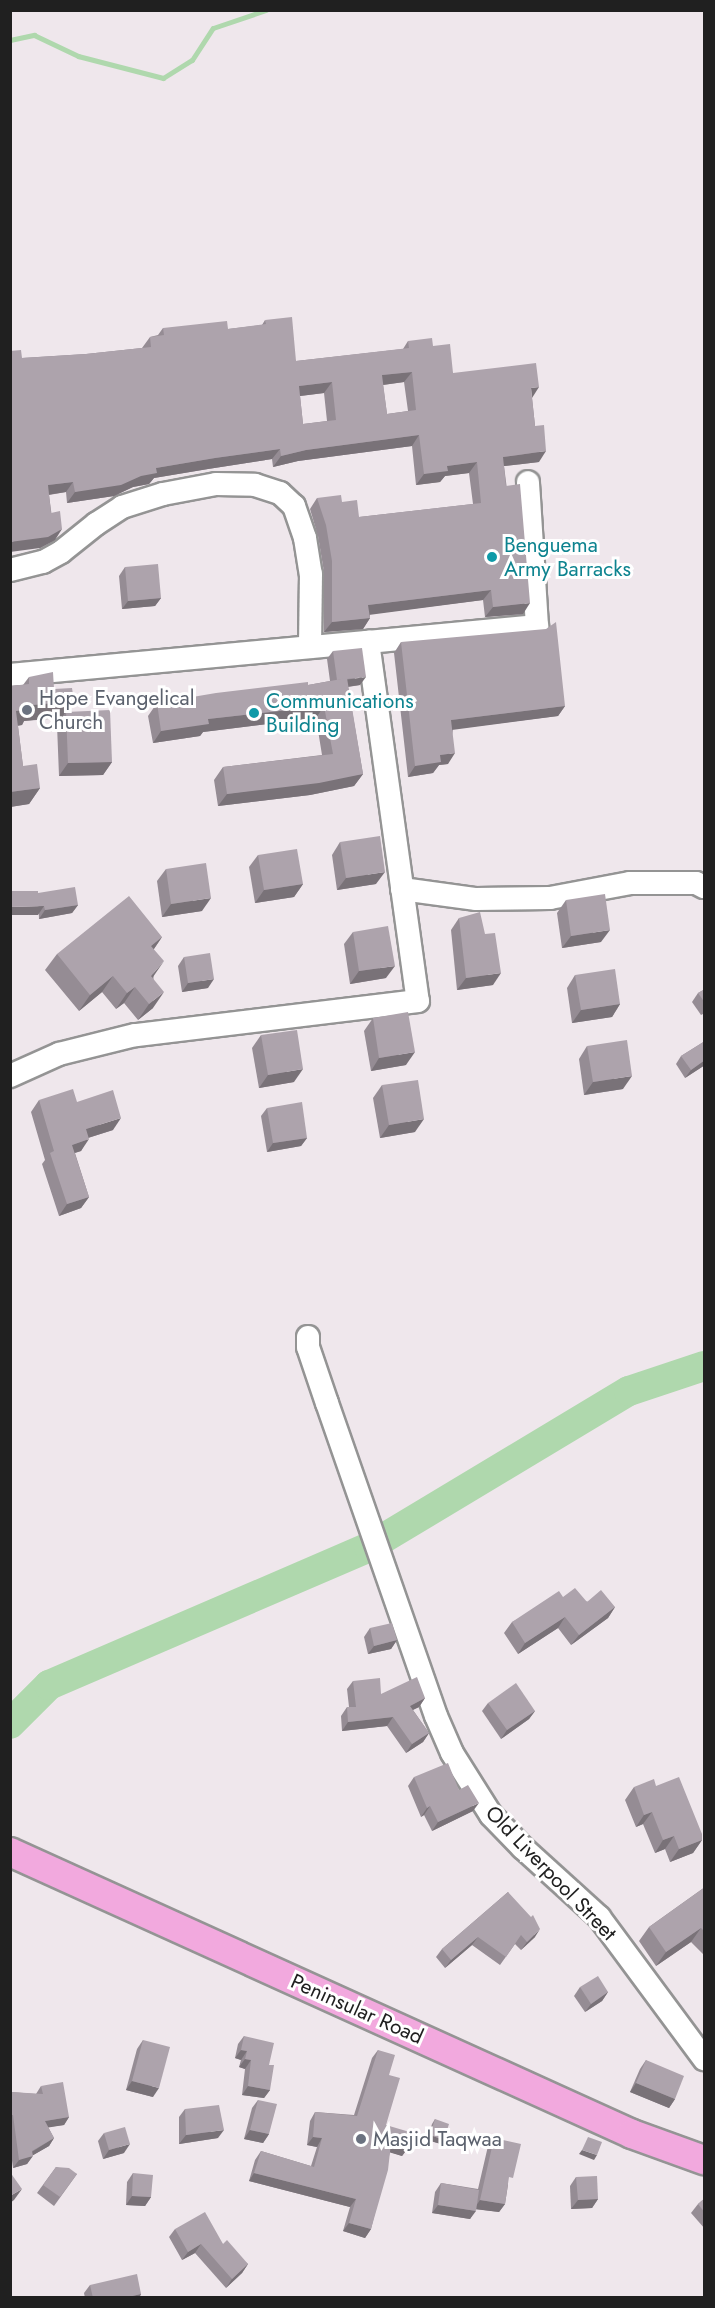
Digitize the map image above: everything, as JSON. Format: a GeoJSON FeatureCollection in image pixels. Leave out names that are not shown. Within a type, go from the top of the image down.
{"type":"FeatureCollection","features":[{"type":"Feature","properties":{"kind":"main road","name":"Peninsular Road"},"geometry":{"type":"LineString","coordinates":[[10,1852],[632,2134],[705,2160]]}},
{"type":"Feature","properties":{"kind":"street"},"geometry":{"type":"LineString","coordinates":[[10,675],[537,626],[528,482]]}},
{"type":"Feature","properties":{"kind":"street"},"geometry":{"type":"LineString","coordinates":[[10,570],[43,562],[61,552],[122,507],[163,494],[216,484],[255,485],[280,493],[294,506],[304,538],[311,574],[310,647]]}},
{"type":"Feature","properties":{"kind":"street"},"geometry":{"type":"LineString","coordinates":[[10,1076],[59,1054],[135,1035],[418,1001],[368,642]]}},
{"type":"Feature","properties":{"kind":"street"},"geometry":{"type":"LineString","coordinates":[[402,889],[476,899],[550,898],[630,883],[696,883],[705,887]]}},
{"type":"Feature","properties":{"kind":"street","name":"Old Liverpool Street"},"geometry":{"type":"LineString","coordinates":[[308,1337],[308,1347],[436,1716],[452,1753],[491,1815],[599,1917],[705,2059]]}},
{"type":"Feature","properties":{"kind":"building"},"geometry":{"type":"Polygon","coordinates":[[[292,317],[296,361],[409,348],[408,341],[432,338],[433,346],[450,344],[453,373],[536,363],[539,387],[531,388],[535,426],[544,425],[546,451],[503,457],[506,486],[520,484],[530,603],[493,607],[491,590],[368,605],[370,618],[332,622],[332,561],[326,525],[317,498],[341,495],[342,502],[357,500],[359,517],[481,503],[477,462],[447,466],[448,471],[424,474],[419,435],[306,450],[281,456],[280,449],[215,458],[156,468],[157,473],[141,476],[121,485],[75,492],[73,482],[48,485],[51,513],[60,511],[62,529],[48,537],[10,542],[10,351],[21,350],[22,358],[151,347],[150,337],[164,335],[163,328],[227,321],[228,329],[266,324],[265,320],[292,317]],[[412,372],[382,375],[387,414],[416,410],[412,372]],[[332,382],[299,386],[303,424],[336,420],[332,382]]]}},
{"type":"Feature","properties":{"kind":"building"},"geometry":{"type":"Polygon","coordinates":[[[158,564],[161,598],[128,601],[125,567],[158,564]]]}},
{"type":"Feature","properties":{"kind":"building"},"geometry":{"type":"Polygon","coordinates":[[[556,622],[565,706],[451,720],[455,753],[440,755],[441,762],[415,766],[401,642],[546,629],[556,622]]]}},
{"type":"Feature","properties":{"kind":"building"},"geometry":{"type":"Polygon","coordinates":[[[362,648],[366,677],[337,680],[333,651],[362,648]]]}},
{"type":"Feature","properties":{"kind":"building"},"geometry":{"type":"Polygon","coordinates":[[[53,672],[54,689],[72,688],[74,701],[33,705],[33,709],[16,711],[23,766],[37,764],[40,788],[10,792],[10,686],[29,684],[29,677],[53,672]]]}},
{"type":"Feature","properties":{"kind":"building"},"geometry":{"type":"Polygon","coordinates":[[[347,678],[363,774],[319,783],[227,794],[223,767],[333,754],[324,706],[208,719],[209,724],[161,731],[157,703],[216,693],[308,682],[308,685],[347,678]]]}},
{"type":"Feature","properties":{"kind":"building"},"geometry":{"type":"Polygon","coordinates":[[[110,710],[112,762],[68,763],[66,712],[110,710]]]}},
{"type":"Feature","properties":{"kind":"building"},"geometry":{"type":"Polygon","coordinates":[[[380,836],[385,872],[346,878],[340,842],[380,836]]]}},
{"type":"Feature","properties":{"kind":"building"},"geometry":{"type":"Polygon","coordinates":[[[297,849],[303,884],[264,890],[258,855],[297,849]]]}},
{"type":"Feature","properties":{"kind":"building"},"geometry":{"type":"Polygon","coordinates":[[[206,863],[211,898],[171,904],[166,869],[206,863]]]}},
{"type":"Feature","properties":{"kind":"building"},"geometry":{"type":"Polygon","coordinates":[[[75,887],[78,905],[45,910],[44,906],[10,907],[10,891],[38,891],[38,893],[75,887]]]}},
{"type":"Feature","properties":{"kind":"building"},"geometry":{"type":"Polygon","coordinates":[[[605,894],[610,930],[571,936],[566,900],[605,894]]]}},
{"type":"Feature","properties":{"kind":"building"},"geometry":{"type":"Polygon","coordinates":[[[129,896],[162,937],[151,946],[164,961],[151,976],[164,992],[149,1004],[135,987],[127,993],[113,976],[90,995],[57,954],[129,896]]]}},
{"type":"Feature","properties":{"kind":"building"},"geometry":{"type":"Polygon","coordinates":[[[480,912],[485,934],[495,933],[501,973],[466,978],[459,918],[480,912]]]}},
{"type":"Feature","properties":{"kind":"building"},"geometry":{"type":"Polygon","coordinates":[[[388,926],[395,966],[359,971],[353,932],[388,926]]]}},
{"type":"Feature","properties":{"kind":"building"},"geometry":{"type":"Polygon","coordinates":[[[210,953],[214,979],[188,983],[184,957],[210,953]]]}},
{"type":"Feature","properties":{"kind":"building"},"geometry":{"type":"Polygon","coordinates":[[[615,969],[620,1004],[581,1010],[575,975],[615,969]]]}},
{"type":"Feature","properties":{"kind":"building"},"geometry":{"type":"Polygon","coordinates":[[[705,989],[705,1003],[698,993],[705,989]]]}},
{"type":"Feature","properties":{"kind":"building"},"geometry":{"type":"Polygon","coordinates":[[[408,1012],[415,1052],[379,1058],[373,1018],[408,1012]]]}},
{"type":"Feature","properties":{"kind":"building"},"geometry":{"type":"Polygon","coordinates":[[[297,1030],[303,1069],[268,1075],[261,1035],[297,1030]]]}},
{"type":"Feature","properties":{"kind":"building"},"geometry":{"type":"Polygon","coordinates":[[[627,1040],[632,1076],[593,1082],[587,1046],[627,1040]]]}},
{"type":"Feature","properties":{"kind":"building"},"geometry":{"type":"Polygon","coordinates":[[[705,1041],[705,1060],[691,1070],[681,1056],[705,1041]]]}},
{"type":"Feature","properties":{"kind":"building"},"geometry":{"type":"Polygon","coordinates":[[[418,1080],[424,1119],[389,1125],[382,1085],[418,1080]]]}},
{"type":"Feature","properties":{"kind":"building"},"geometry":{"type":"Polygon","coordinates":[[[73,1089],[77,1102],[113,1090],[121,1118],[86,1129],[89,1139],[72,1145],[89,1197],[67,1204],[50,1153],[54,1151],[39,1100],[73,1089]]]}},
{"type":"Feature","properties":{"kind":"building"},"geometry":{"type":"Polygon","coordinates":[[[302,1102],[307,1138],[273,1143],[267,1108],[302,1102]]]}},
{"type":"Feature","properties":{"kind":"building"},"geometry":{"type":"Polygon","coordinates":[[[575,1588],[587,1602],[601,1590],[615,1607],[579,1635],[565,1617],[525,1643],[512,1622],[559,1591],[563,1597],[575,1588]]]}},
{"type":"Feature","properties":{"kind":"building"},"geometry":{"type":"Polygon","coordinates":[[[392,1623],[397,1640],[374,1646],[370,1628],[392,1623]]]}},
{"type":"Feature","properties":{"kind":"building"},"geometry":{"type":"Polygon","coordinates":[[[417,1677],[425,1698],[410,1706],[429,1733],[412,1744],[393,1717],[348,1722],[347,1707],[356,1707],[353,1681],[380,1678],[381,1694],[417,1677]]]}},
{"type":"Feature","properties":{"kind":"building"},"geometry":{"type":"Polygon","coordinates":[[[516,1683],[535,1711],[507,1730],[488,1703],[516,1683]]]}},
{"type":"Feature","properties":{"kind":"building"},"geometry":{"type":"Polygon","coordinates":[[[448,1763],[459,1790],[468,1785],[479,1803],[438,1822],[430,1806],[427,1808],[414,1777],[448,1763]]]}},
{"type":"Feature","properties":{"kind":"building"},"geometry":{"type":"Polygon","coordinates":[[[679,1777],[702,1834],[702,1840],[679,1849],[674,1836],[663,1840],[652,1812],[644,1815],[634,1787],[654,1779],[656,1786],[679,1777]]]}},
{"type":"Feature","properties":{"kind":"building"},"geometry":{"type":"Polygon","coordinates":[[[705,1887],[705,1932],[701,1928],[666,1952],[649,1927],[705,1887]]]}},
{"type":"Feature","properties":{"kind":"building"},"geometry":{"type":"Polygon","coordinates":[[[508,1892],[531,1917],[533,1915],[540,1929],[527,1942],[521,1935],[506,1957],[478,1937],[451,1960],[442,1949],[508,1892]]]}},
{"type":"Feature","properties":{"kind":"building"},"geometry":{"type":"Polygon","coordinates":[[[598,1976],[608,1992],[591,2004],[580,1987],[598,1976]]]}},
{"type":"Feature","properties":{"kind":"building"},"geometry":{"type":"Polygon","coordinates":[[[244,2036],[274,2043],[269,2065],[274,2065],[270,2090],[248,2086],[251,2060],[245,2059],[247,2051],[241,2050],[244,2036]]]}},
{"type":"Feature","properties":{"kind":"building"},"geometry":{"type":"Polygon","coordinates":[[[143,2040],[170,2047],[159,2088],[132,2081],[143,2040]]]}},
{"type":"Feature","properties":{"kind":"building"},"geometry":{"type":"Polygon","coordinates":[[[378,2050],[395,2055],[389,2075],[400,2078],[386,2125],[413,2133],[408,2148],[391,2143],[388,2170],[371,2229],[349,2223],[356,2199],[254,2173],[261,2151],[314,2167],[322,2138],[313,2137],[315,2112],[357,2116],[378,2050]]]}},
{"type":"Feature","properties":{"kind":"building"},"geometry":{"type":"Polygon","coordinates":[[[646,2060],[684,2076],[675,2099],[636,2083],[646,2060]]]}},
{"type":"Feature","properties":{"kind":"building"},"geometry":{"type":"Polygon","coordinates":[[[63,2082],[69,2117],[45,2121],[54,2138],[32,2151],[33,2156],[19,2160],[13,2115],[10,2115],[11,2092],[43,2094],[41,2086],[63,2082]]]}},
{"type":"Feature","properties":{"kind":"building"},"geometry":{"type":"Polygon","coordinates":[[[258,2100],[277,2104],[269,2134],[250,2130],[258,2100]]]}},
{"type":"Feature","properties":{"kind":"building"},"geometry":{"type":"Polygon","coordinates":[[[219,2105],[224,2130],[186,2135],[185,2109],[219,2105]]]}},
{"type":"Feature","properties":{"kind":"building"},"geometry":{"type":"Polygon","coordinates":[[[435,2119],[449,2124],[444,2140],[430,2135],[435,2119]]]}},
{"type":"Feature","properties":{"kind":"building"},"geometry":{"type":"Polygon","coordinates":[[[125,2127],[130,2144],[109,2150],[104,2133],[125,2127]]]}},
{"type":"Feature","properties":{"kind":"building"},"geometry":{"type":"Polygon","coordinates":[[[588,2137],[602,2142],[597,2155],[582,2150],[588,2137]]]}},
{"type":"Feature","properties":{"kind":"building"},"geometry":{"type":"Polygon","coordinates":[[[494,2138],[521,2144],[513,2178],[509,2177],[505,2204],[480,2200],[494,2138]]]}},
{"type":"Feature","properties":{"kind":"building"},"geometry":{"type":"Polygon","coordinates":[[[56,2167],[69,2168],[77,2174],[60,2197],[43,2185],[56,2167]]]}},
{"type":"Feature","properties":{"kind":"building"},"geometry":{"type":"Polygon","coordinates":[[[10,2172],[22,2189],[10,2196],[10,2172]]]}},
{"type":"Feature","properties":{"kind":"building"},"geometry":{"type":"Polygon","coordinates":[[[133,2173],[153,2175],[151,2197],[132,2196],[133,2173]]]}},
{"type":"Feature","properties":{"kind":"building"},"geometry":{"type":"Polygon","coordinates":[[[597,2176],[598,2199],[578,2200],[576,2177],[597,2176]]]}},
{"type":"Feature","properties":{"kind":"building"},"geometry":{"type":"Polygon","coordinates":[[[441,2183],[479,2190],[476,2211],[438,2205],[441,2183]]]}},
{"type":"Feature","properties":{"kind":"building"},"geometry":{"type":"Polygon","coordinates":[[[705,2198],[705,2213],[698,2204],[705,2198]]]}},
{"type":"Feature","properties":{"kind":"building"},"geometry":{"type":"Polygon","coordinates":[[[205,2212],[223,2244],[227,2240],[248,2264],[232,2279],[201,2244],[188,2252],[175,2229],[205,2212]]]}},
{"type":"Feature","properties":{"kind":"building"},"geometry":{"type":"Polygon","coordinates":[[[137,2274],[141,2294],[124,2298],[93,2298],[90,2285],[137,2274]]]}},
{"type":"Feature","properties":{"kind":"waterway"},"geometry":{"type":"LineString","coordinates":[[10,40],[34,35],[78,56],[163,78],[192,60],[213,28],[266,10]]}},
{"type":"Feature","properties":{"kind":"waterway"},"geometry":{"type":"LineString","coordinates":[[10,1724],[49,1685],[369,1547],[629,1391],[704,1366]]}},
{"type":"Feature","properties":{"kind":"place","name":"Benguema Army Barracks"},"geometry":{"type":"Point","coordinates":[492,557]}},
{"type":"Feature","properties":{"kind":"place","name":"Hope Evangelical Church"},"geometry":{"type":"Point","coordinates":[27,710]}},
{"type":"Feature","properties":{"kind":"place","name":"Communications Building"},"geometry":{"type":"Point","coordinates":[254,713]}},
{"type":"Feature","properties":{"kind":"place","name":"Masjid Taqwaa"},"geometry":{"type":"Point","coordinates":[361,2139]}}]}
